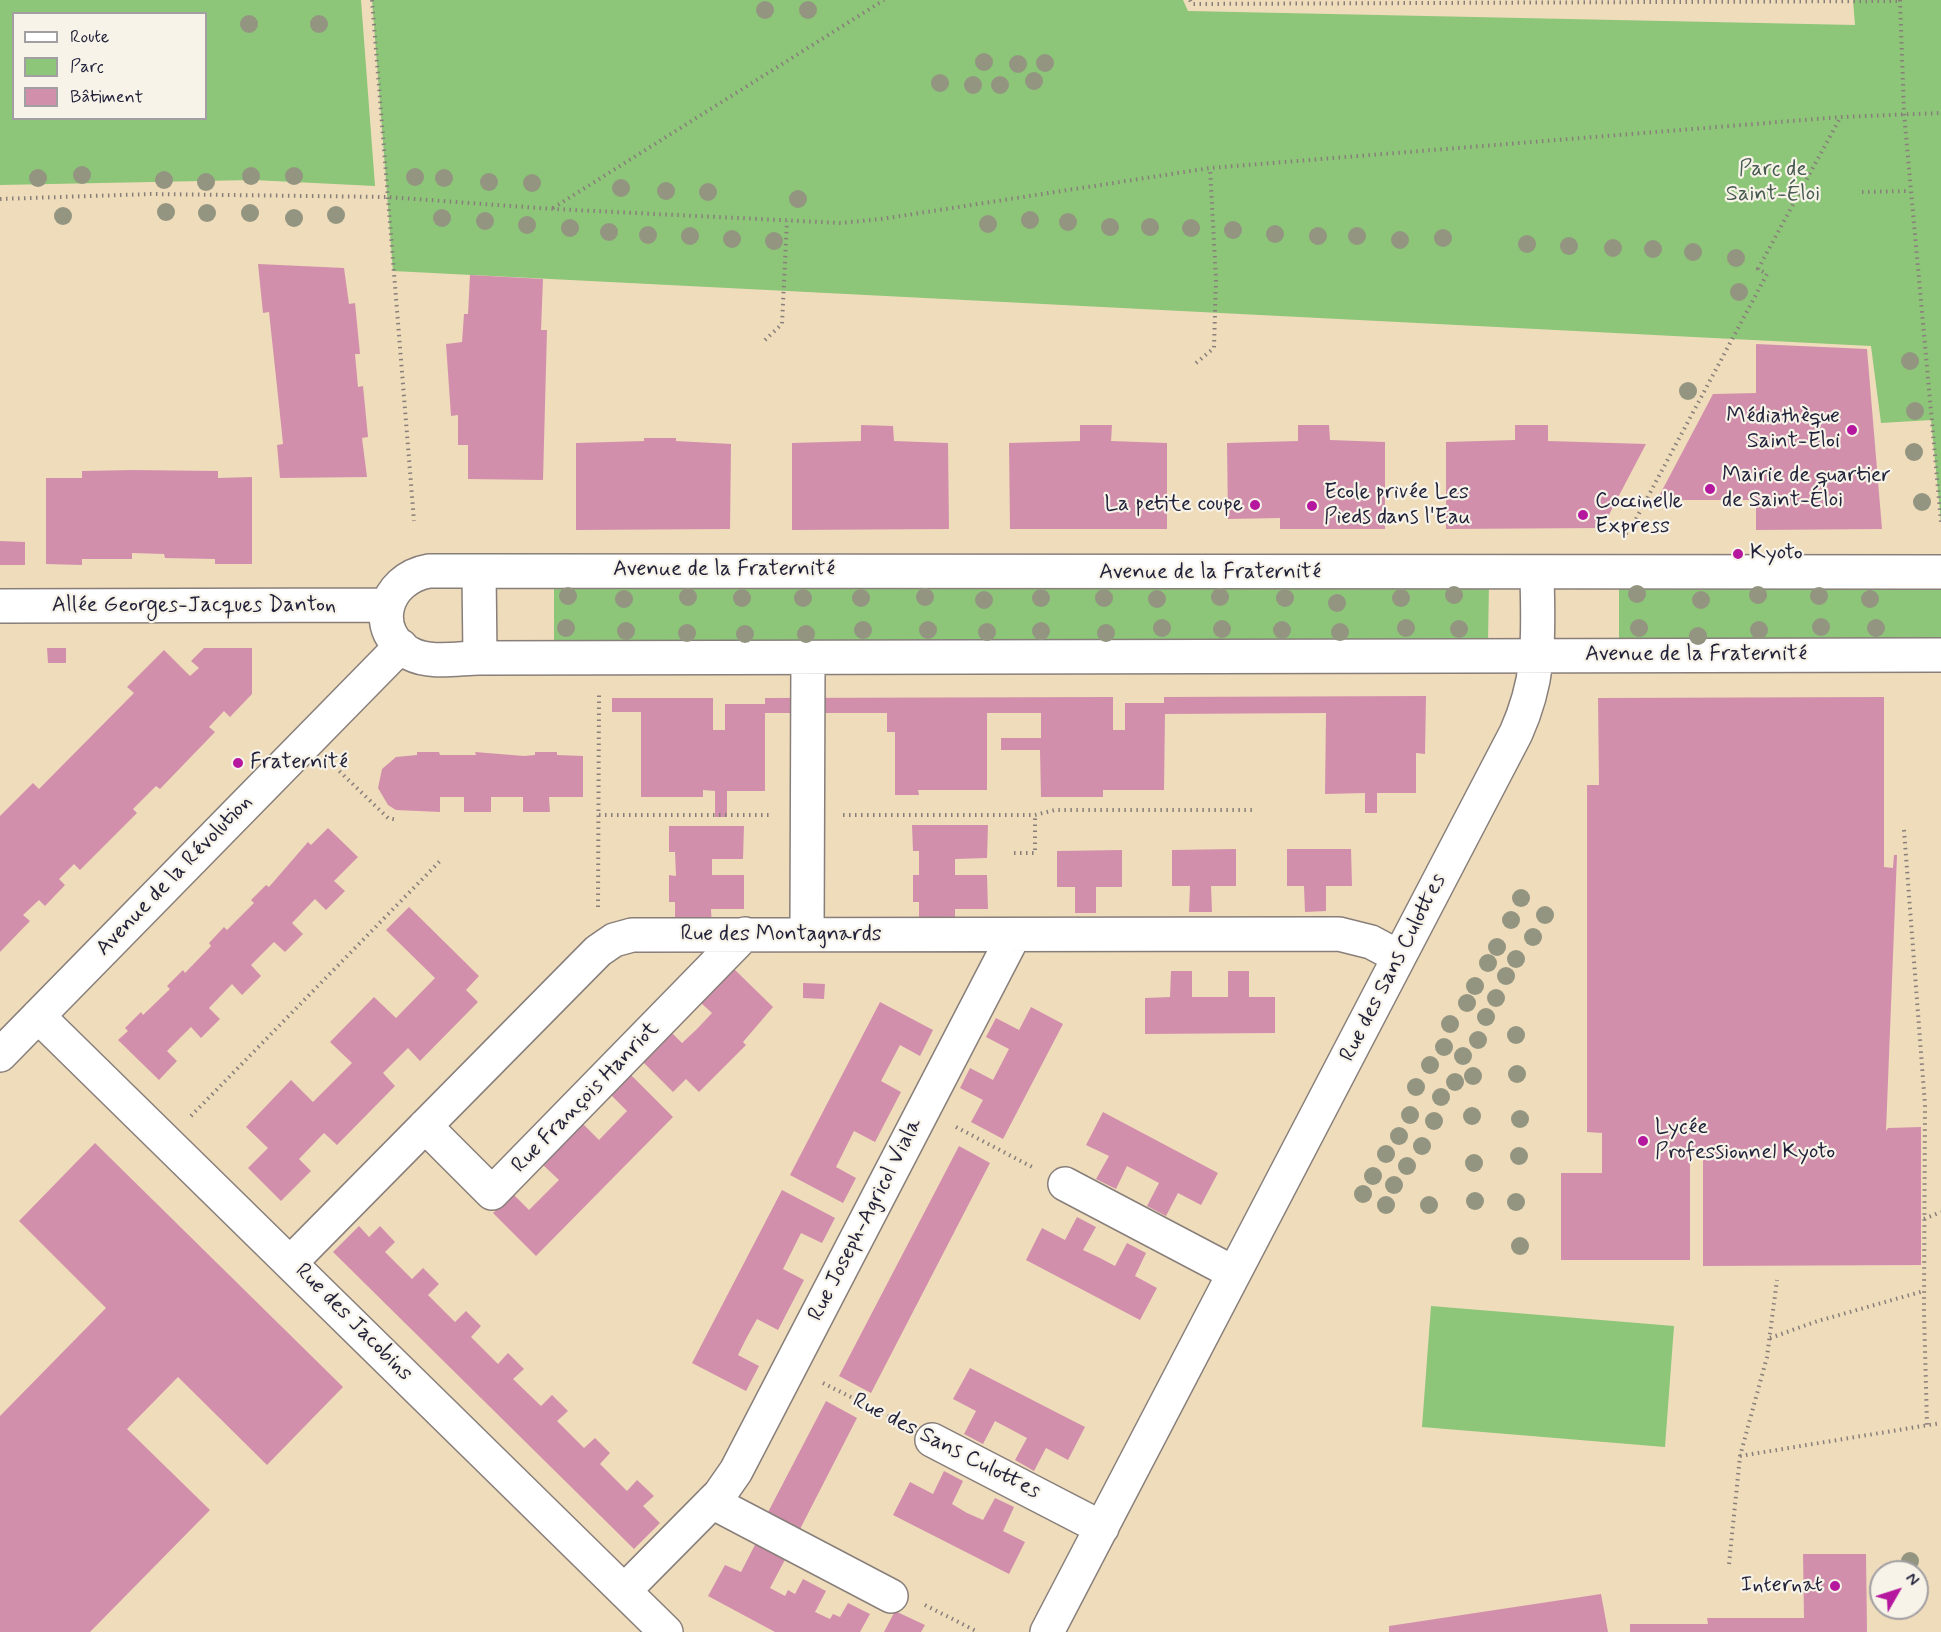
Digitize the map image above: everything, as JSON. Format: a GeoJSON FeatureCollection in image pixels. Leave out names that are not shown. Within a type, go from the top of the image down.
{"type":"FeatureCollection","features":[{"type":"Feature","properties":{"kind":"street","name":"Avenue de la Fraternité"},"geometry":{"type":"LineString","coordinates":[[479,571],[764,569],[1196,573],[1941,572]]}},
{"type":"Feature","properties":{"kind":"street"},"geometry":{"type":"LineString","coordinates":[[479,571],[480,658],[420,657],[401,646],[392,635],[387,605],[397,587],[414,574],[479,571]]}},
{"type":"Feature","properties":{"kind":"street","name":"Rue des Sans Culottes"},"geometry":{"type":"LineString","coordinates":[[1047,1632],[1516,733],[1530,697],[1538,656],[1537,573]]}},
{"type":"Feature","properties":{"kind":"street","name":"Allée Georges-Jacques Danton"},"geometry":{"type":"LineString","coordinates":[[0,606],[387,605]]}},
{"type":"Feature","properties":{"kind":"street","name":"Avenue de la Révolution"},"geometry":{"type":"LineString","coordinates":[[0,1055],[401,646]]}},
{"type":"Feature","properties":{"kind":"street","name":"Avenue de la Fraternité"},"geometry":{"type":"LineString","coordinates":[[480,658],[1941,655]]}},
{"type":"Feature","properties":{"kind":"street"},"geometry":{"type":"LineString","coordinates":[[807,934],[808,657]]}},
{"type":"Feature","properties":{"kind":"street","name":"Rue François Hanriot"},"geometry":{"type":"LineString","coordinates":[[425,1126],[492,1193],[745,934]]}},
{"type":"Feature","properties":{"kind":"street","name":"Rue des Montagnards"},"geometry":{"type":"LineString","coordinates":[[291,1262],[598,951],[614,940],[632,935],[1340,934],[1371,942],[1399,957]]}},
{"type":"Feature","properties":{"kind":"street","name":"Rue Joseph-Agricol Viala"},"geometry":{"type":"LineString","coordinates":[[624,1591],[712,1502],[736,1471],[1014,935]]}},
{"type":"Feature","properties":{"kind":"street","name":"Rue des Jacobins"},"geometry":{"type":"LineString","coordinates":[[38,1016],[666,1632]]}},
{"type":"Feature","properties":{"kind":"street"},"geometry":{"type":"LineString","coordinates":[[1065,1184],[1234,1273]]}},
{"type":"Feature","properties":{"kind":"street","name":"Rue des Sans Culottes"},"geometry":{"type":"LineString","coordinates":[[932,1440],[1102,1528]]}},
{"type":"Feature","properties":{"kind":"street"},"geometry":{"type":"LineString","coordinates":[[712,1502],[891,1596]]}},
{"type":"Feature","properties":{"kind":"path"},"geometry":{"type":"LineString","coordinates":[[372,0],[414,521]]}},
{"type":"Feature","properties":{"kind":"path"},"geometry":{"type":"LineString","coordinates":[[553,209],[884,0]]}},
{"type":"Feature","properties":{"kind":"path"},"geometry":{"type":"LineString","coordinates":[[1190,0],[1192,4],[1900,1],[1904,113],[1910,191],[1941,522]]}},
{"type":"Feature","properties":{"kind":"path"},"geometry":{"type":"LineString","coordinates":[[0,199],[151,194],[387,197],[553,209],[840,223],[881,219],[1210,168],[1840,117],[1941,113]]}},
{"type":"Feature","properties":{"kind":"path"},"geometry":{"type":"LineString","coordinates":[[1598,572],[1600,537],[1629,532],[1767,274],[1758,269],[1840,117]]}},
{"type":"Feature","properties":{"kind":"path"},"geometry":{"type":"LineString","coordinates":[[1196,363],[1214,348],[1216,279],[1210,168]]}},
{"type":"Feature","properties":{"kind":"path"},"geometry":{"type":"LineString","coordinates":[[1862,192],[1910,191]]}},
{"type":"Feature","properties":{"kind":"path"},"geometry":{"type":"LineString","coordinates":[[765,340],[782,324],[788,221]]}},
{"type":"Feature","properties":{"kind":"path"},"geometry":{"type":"LineString","coordinates":[[598,951],[599,694]]}},
{"type":"Feature","properties":{"kind":"path"},"geometry":{"type":"LineString","coordinates":[[334,767],[388,818],[398,820]]}},
{"type":"Feature","properties":{"kind":"path"},"geometry":{"type":"LineString","coordinates":[[599,815],[1035,815],[1055,810],[1255,810]]}},
{"type":"Feature","properties":{"kind":"path"},"geometry":{"type":"LineString","coordinates":[[1014,853],[1035,853],[1035,815]]}},
{"type":"Feature","properties":{"kind":"path"},"geometry":{"type":"LineString","coordinates":[[1904,830],[1925,1105],[1924,1291],[1927,1425]]}},
{"type":"Feature","properties":{"kind":"path"},"geometry":{"type":"LineString","coordinates":[[166,1141],[440,861]]}},
{"type":"Feature","properties":{"kind":"path"},"geometry":{"type":"LineString","coordinates":[[923,1110],[1065,1184]]}},
{"type":"Feature","properties":{"kind":"path"},"geometry":{"type":"LineString","coordinates":[[1924,1219],[1941,1212]]}},
{"type":"Feature","properties":{"kind":"path"},"geometry":{"type":"LineString","coordinates":[[1729,1564],[1740,1456],[1770,1338],[1777,1280]]}},
{"type":"Feature","properties":{"kind":"path"},"geometry":{"type":"LineString","coordinates":[[1770,1338],[1818,1320],[1924,1291]]}},
{"type":"Feature","properties":{"kind":"path","name":"Rue des Sans Culottes"},"geometry":{"type":"LineString","coordinates":[[790,1366],[932,1440]]}},
{"type":"Feature","properties":{"kind":"path"},"geometry":{"type":"LineString","coordinates":[[1740,1456],[1941,1423]]}},
{"type":"Feature","properties":{"kind":"path"},"geometry":{"type":"LineString","coordinates":[[891,1596],[903,1594],[978,1632]]}},
{"type":"Feature","properties":{"kind":"green space"},"geometry":{"type":"Polygon","coordinates":[[[0,0],[361,0],[375,186],[253,180],[0,185],[0,0]]]}},
{"type":"Feature","properties":{"kind":"green space","name":"Parc de Saint-Éloi"},"geometry":{"type":"Polygon","coordinates":[[[372,0],[1183,0],[1188,11],[1855,25],[1853,0],[1941,0],[1941,522],[1931,420],[1881,423],[1871,346],[393,271],[372,0]]]}},
{"type":"Feature","properties":{"kind":"green space"},"geometry":{"type":"Polygon","coordinates":[[[1489,583],[1488,642],[554,643],[554,585],[1489,583]]]}},
{"type":"Feature","properties":{"kind":"green space"},"geometry":{"type":"Polygon","coordinates":[[[1941,584],[1941,641],[1619,641],[1619,585],[1941,584]]]}},
{"type":"Feature","properties":{"kind":"green space"},"geometry":{"type":"Polygon","coordinates":[[[1431,1306],[1674,1326],[1665,1447],[1422,1427],[1431,1306]]]}},
{"type":"Feature","properties":{"kind":"building"},"geometry":{"type":"Polygon","coordinates":[[[258,264],[344,268],[349,304],[355,303],[360,354],[355,354],[358,387],[363,386],[368,437],[362,438],[367,477],[280,478],[277,445],[283,444],[281,424],[269,312],[263,313],[258,264]]]}},
{"type":"Feature","properties":{"kind":"building"},"geometry":{"type":"Polygon","coordinates":[[[470,275],[543,279],[541,330],[547,330],[543,480],[468,479],[468,445],[458,445],[458,415],[451,416],[446,344],[462,342],[464,314],[468,314],[470,275]]]}},
{"type":"Feature","properties":{"kind":"building"},"geometry":{"type":"Polygon","coordinates":[[[1756,344],[1867,349],[1882,529],[1756,530],[1756,500],[1657,500],[1713,394],[1756,393],[1756,344]]]}},
{"type":"Feature","properties":{"kind":"building"},"geometry":{"type":"Polygon","coordinates":[[[861,425],[893,426],[894,441],[948,443],[949,529],[792,530],[792,443],[861,441],[861,425]]]}},
{"type":"Feature","properties":{"kind":"building"},"geometry":{"type":"Polygon","coordinates":[[[1080,425],[1112,425],[1111,441],[1167,443],[1167,529],[1010,529],[1009,443],[1080,441],[1080,425]]]}},
{"type":"Feature","properties":{"kind":"building"},"geometry":{"type":"Polygon","coordinates":[[[1298,425],[1329,425],[1330,440],[1385,442],[1385,529],[1280,529],[1280,518],[1228,519],[1227,443],[1298,441],[1298,425]]]}},
{"type":"Feature","properties":{"kind":"building"},"geometry":{"type":"Polygon","coordinates":[[[1515,425],[1548,425],[1548,441],[1646,444],[1602,528],[1446,529],[1446,442],[1515,440],[1515,425]]]}},
{"type":"Feature","properties":{"kind":"building"},"geometry":{"type":"Polygon","coordinates":[[[644,438],[676,438],[676,441],[731,444],[730,529],[576,530],[576,443],[644,441],[644,438]]]}},
{"type":"Feature","properties":{"kind":"building"},"geometry":{"type":"Polygon","coordinates":[[[82,471],[218,471],[218,478],[252,477],[252,564],[215,564],[215,559],[165,558],[164,554],[132,553],[132,559],[82,559],[82,565],[46,564],[46,478],[82,478],[82,471]]]}},
{"type":"Feature","properties":{"kind":"building"},"geometry":{"type":"Polygon","coordinates":[[[0,541],[25,542],[25,565],[0,565],[0,541]]]}},
{"type":"Feature","properties":{"kind":"building"},"geometry":{"type":"Polygon","coordinates":[[[47,648],[66,648],[66,663],[48,663],[47,648]]]}},
{"type":"Feature","properties":{"kind":"building"},"geometry":{"type":"Polygon","coordinates":[[[204,648],[252,648],[252,694],[230,717],[224,711],[209,727],[215,732],[160,789],[156,786],[133,809],[137,813],[80,870],[74,864],[59,879],[65,885],[45,906],[39,900],[23,915],[30,921],[0,952],[0,816],[33,783],[39,789],[134,693],[127,687],[164,650],[190,676],[199,668],[191,661],[204,648]]]}},
{"type":"Feature","properties":{"kind":"building"},"geometry":{"type":"Polygon","coordinates":[[[1426,696],[1425,754],[1416,753],[1416,793],[1377,793],[1377,813],[1365,813],[1365,793],[1325,794],[1326,713],[1165,714],[1164,790],[1103,790],[1103,797],[1041,797],[1040,750],[1001,750],[1001,738],[1041,738],[1041,713],[987,713],[987,790],[918,790],[919,795],[895,795],[895,732],[887,732],[887,713],[765,713],[765,791],[727,791],[727,817],[715,817],[715,791],[703,790],[703,797],[641,797],[641,712],[612,712],[612,698],[713,698],[713,730],[725,730],[725,704],[765,704],[765,698],[1113,697],[1113,730],[1125,730],[1125,703],[1164,703],[1164,697],[1426,696]]]}},
{"type":"Feature","properties":{"kind":"building"},"geometry":{"type":"Polygon","coordinates":[[[1884,697],[1884,867],[1893,868],[1894,855],[1897,855],[1886,1131],[1888,1128],[1921,1127],[1921,1265],[1703,1266],[1703,1148],[1690,1148],[1690,1260],[1561,1260],[1561,1173],[1602,1173],[1602,1133],[1587,1132],[1587,785],[1599,785],[1598,698],[1884,697]]]}},
{"type":"Feature","properties":{"kind":"building"},"geometry":{"type":"Polygon","coordinates":[[[417,752],[439,752],[440,755],[476,755],[475,752],[524,756],[535,755],[535,752],[557,752],[557,755],[583,756],[583,797],[549,797],[550,812],[523,812],[523,797],[491,797],[491,812],[464,812],[464,797],[440,797],[440,812],[396,810],[388,805],[378,788],[382,769],[396,757],[417,755],[417,752]]]}},
{"type":"Feature","properties":{"kind":"building"},"geometry":{"type":"Polygon","coordinates":[[[912,825],[988,825],[987,858],[955,859],[955,875],[987,875],[988,909],[955,909],[955,927],[919,927],[919,902],[913,902],[913,875],[919,875],[919,851],[913,851],[912,825]]]}},
{"type":"Feature","properties":{"kind":"building"},"geometry":{"type":"Polygon","coordinates":[[[669,826],[744,826],[743,859],[712,859],[712,875],[744,875],[744,909],[711,909],[712,927],[675,927],[675,902],[669,902],[669,875],[676,876],[675,852],[669,852],[669,826]]]}},
{"type":"Feature","properties":{"kind":"building"},"geometry":{"type":"Polygon","coordinates":[[[328,828],[358,857],[334,881],[345,891],[326,910],[315,899],[292,923],[303,934],[285,952],[274,942],[251,965],[261,976],[242,995],[232,984],[209,1008],[220,1019],[201,1038],[191,1027],[167,1051],[177,1061],[159,1080],[118,1040],[128,1031],[125,1028],[141,1012],[143,1015],[170,989],[167,986],[183,970],[185,973],[211,946],[209,943],[224,927],[227,930],[254,903],[251,900],[266,885],[269,887],[308,842],[311,845],[328,828]]]}},
{"type":"Feature","properties":{"kind":"building"},"geometry":{"type":"Polygon","coordinates":[[[1236,849],[1236,886],[1211,886],[1212,912],[1189,912],[1190,886],[1172,886],[1172,850],[1236,849]]]}},
{"type":"Feature","properties":{"kind":"building"},"geometry":{"type":"Polygon","coordinates":[[[1287,849],[1351,849],[1352,886],[1326,886],[1326,911],[1305,912],[1304,886],[1287,886],[1287,849]]]}},
{"type":"Feature","properties":{"kind":"building"},"geometry":{"type":"Polygon","coordinates":[[[1122,850],[1122,887],[1096,887],[1096,913],[1075,913],[1075,887],[1057,887],[1057,851],[1122,850]]]}},
{"type":"Feature","properties":{"kind":"building"},"geometry":{"type":"Polygon","coordinates":[[[409,907],[479,976],[466,990],[478,1002],[420,1061],[408,1048],[383,1073],[395,1086],[337,1145],[324,1133],[299,1159],[311,1171],[281,1201],[248,1168],[268,1148],[246,1127],[291,1080],[313,1102],[352,1063],[330,1042],[374,997],[396,1018],[435,978],[386,930],[409,907]]]}},
{"type":"Feature","properties":{"kind":"building"},"geometry":{"type":"Polygon","coordinates":[[[734,969],[773,1007],[743,1042],[746,1045],[699,1092],[686,1079],[673,1092],[643,1062],[672,1033],[682,1043],[697,1029],[712,1013],[701,1003],[734,969]]]}},
{"type":"Feature","properties":{"kind":"building"},"geometry":{"type":"Polygon","coordinates":[[[1171,971],[1192,971],[1192,997],[1228,997],[1228,971],[1249,971],[1249,997],[1275,997],[1275,1033],[1145,1034],[1145,998],[1170,997],[1171,971]]]}},
{"type":"Feature","properties":{"kind":"building"},"geometry":{"type":"Polygon","coordinates":[[[803,983],[825,984],[824,999],[803,998],[803,983]]]}},
{"type":"Feature","properties":{"kind":"building"},"geometry":{"type":"Polygon","coordinates":[[[880,1002],[933,1030],[920,1056],[900,1045],[881,1081],[901,1092],[875,1142],[854,1131],[836,1167],[856,1178],[843,1203],[790,1175],[880,1002]]]}},
{"type":"Feature","properties":{"kind":"building"},"geometry":{"type":"Polygon","coordinates":[[[1031,1007],[1063,1024],[1003,1139],[971,1122],[983,1100],[960,1088],[970,1068],[993,1080],[1009,1049],[986,1037],[996,1018],[1019,1030],[1031,1007]]]}},
{"type":"Feature","properties":{"kind":"building"},"geometry":{"type":"Polygon","coordinates":[[[631,1075],[673,1117],[536,1256],[493,1213],[513,1194],[529,1210],[559,1180],[542,1164],[582,1123],[599,1140],[627,1111],[610,1094],[631,1075]]]}},
{"type":"Feature","properties":{"kind":"building"},"geometry":{"type":"Polygon","coordinates":[[[1103,1112],[1218,1173],[1201,1205],[1178,1193],[1166,1216],[1147,1206],[1159,1183],[1127,1166],[1116,1189],[1096,1179],[1109,1156],[1086,1145],[1103,1112]]]}},
{"type":"Feature","properties":{"kind":"building"},"geometry":{"type":"Polygon","coordinates":[[[95,1143],[343,1387],[267,1465],[178,1377],[127,1429],[210,1510],[90,1632],[0,1632],[0,1416],[106,1308],[19,1221],[95,1143]]]}},
{"type":"Feature","properties":{"kind":"building"},"geometry":{"type":"Polygon","coordinates":[[[959,1146],[990,1163],[871,1393],[839,1376],[959,1146]]]}},
{"type":"Feature","properties":{"kind":"building"},"geometry":{"type":"Polygon","coordinates":[[[782,1190],[835,1218],[822,1243],[801,1233],[783,1269],[804,1280],[778,1330],[757,1319],[747,1337],[738,1355],[759,1366],[746,1391],[692,1363],[782,1190]]]}},
{"type":"Feature","properties":{"kind":"building"},"geometry":{"type":"Polygon","coordinates":[[[1077,1217],[1096,1227],[1083,1250],[1115,1266],[1127,1243],[1146,1253],[1135,1276],[1157,1288],[1140,1320],[1026,1260],[1042,1228],[1065,1240],[1077,1217]]]}},
{"type":"Feature","properties":{"kind":"building"},"geometry":{"type":"Polygon","coordinates":[[[359,1226],[369,1237],[380,1226],[395,1242],[385,1252],[412,1279],[423,1268],[439,1284],[428,1295],[455,1322],[466,1311],[481,1326],[471,1337],[498,1364],[508,1353],[524,1369],[513,1379],[541,1406],[552,1395],[568,1411],[557,1421],[584,1448],[595,1438],[610,1453],[600,1464],[627,1491],[637,1480],[654,1496],[643,1506],[660,1523],[634,1549],[333,1252],[359,1226]]]}},
{"type":"Feature","properties":{"kind":"building"},"geometry":{"type":"Polygon","coordinates":[[[970,1368],[1085,1427],[1068,1460],[1046,1448],[1034,1471],[1015,1460],[1027,1438],[995,1421],[983,1444],[964,1434],[976,1411],[953,1399],[970,1368]]]}},
{"type":"Feature","properties":{"kind":"building"},"geometry":{"type":"Polygon","coordinates":[[[826,1401],[857,1418],[798,1533],[766,1516],[826,1401]]]}},
{"type":"Feature","properties":{"kind":"building"},"geometry":{"type":"Polygon","coordinates":[[[944,1471],[963,1481],[952,1504],[967,1513],[983,1520],[995,1498],[1014,1507],[1003,1531],[1025,1542],[1009,1574],[893,1515],[910,1482],[933,1494],[944,1471]]]}},
{"type":"Feature","properties":{"kind":"building"},"geometry":{"type":"Polygon","coordinates":[[[758,1539],[788,1554],[770,1588],[785,1596],[788,1590],[795,1594],[803,1579],[826,1591],[815,1612],[830,1619],[833,1614],[840,1617],[848,1603],[870,1614],[860,1632],[775,1632],[708,1596],[725,1565],[741,1572],[758,1539]]]}},
{"type":"Feature","properties":{"kind":"building","name":"Internat"},"geometry":{"type":"Polygon","coordinates":[[[1803,1554],[1866,1554],[1867,1632],[1630,1632],[1630,1624],[1708,1624],[1707,1618],[1804,1618],[1803,1554]]]}},
{"type":"Feature","properties":{"kind":"building"},"geometry":{"type":"Polygon","coordinates":[[[1601,1594],[1608,1632],[1389,1632],[1389,1626],[1601,1594]]]}},
{"type":"Feature","properties":{"kind":"building"},"geometry":{"type":"Polygon","coordinates":[[[895,1611],[925,1625],[921,1632],[884,1632],[895,1611]]]}},
{"type":"Feature","properties":{"kind":"place","name":"Médiathèque Saint-Eloi"},"geometry":{"type":"Point","coordinates":[1852,430]}},
{"type":"Feature","properties":{"kind":"place","name":"Mairie de quartier de Saint-Éloi"},"geometry":{"type":"Point","coordinates":[1710,489]}},
{"type":"Feature","properties":{"kind":"place","name":"La petite coupe"},"geometry":{"type":"Point","coordinates":[1255,505]}},
{"type":"Feature","properties":{"kind":"place","name":"Ecole privée Les Pieds dans l'Eau"},"geometry":{"type":"Point","coordinates":[1312,506]}},
{"type":"Feature","properties":{"kind":"place","name":"Coccinelle Express"},"geometry":{"type":"Point","coordinates":[1583,515]}},
{"type":"Feature","properties":{"kind":"place","name":"Kyoto"},"geometry":{"type":"Point","coordinates":[1738,554]}},
{"type":"Feature","properties":{"kind":"place","name":"Fraternité"},"geometry":{"type":"Point","coordinates":[238,763]}},
{"type":"Feature","properties":{"kind":"place","name":"Lycée Professionnel Kyoto"},"geometry":{"type":"Point","coordinates":[1643,1141]}},
{"type":"Feature","properties":{"kind":"place","name":"Internat"},"geometry":{"type":"Point","coordinates":[1835,1586]}}]}
